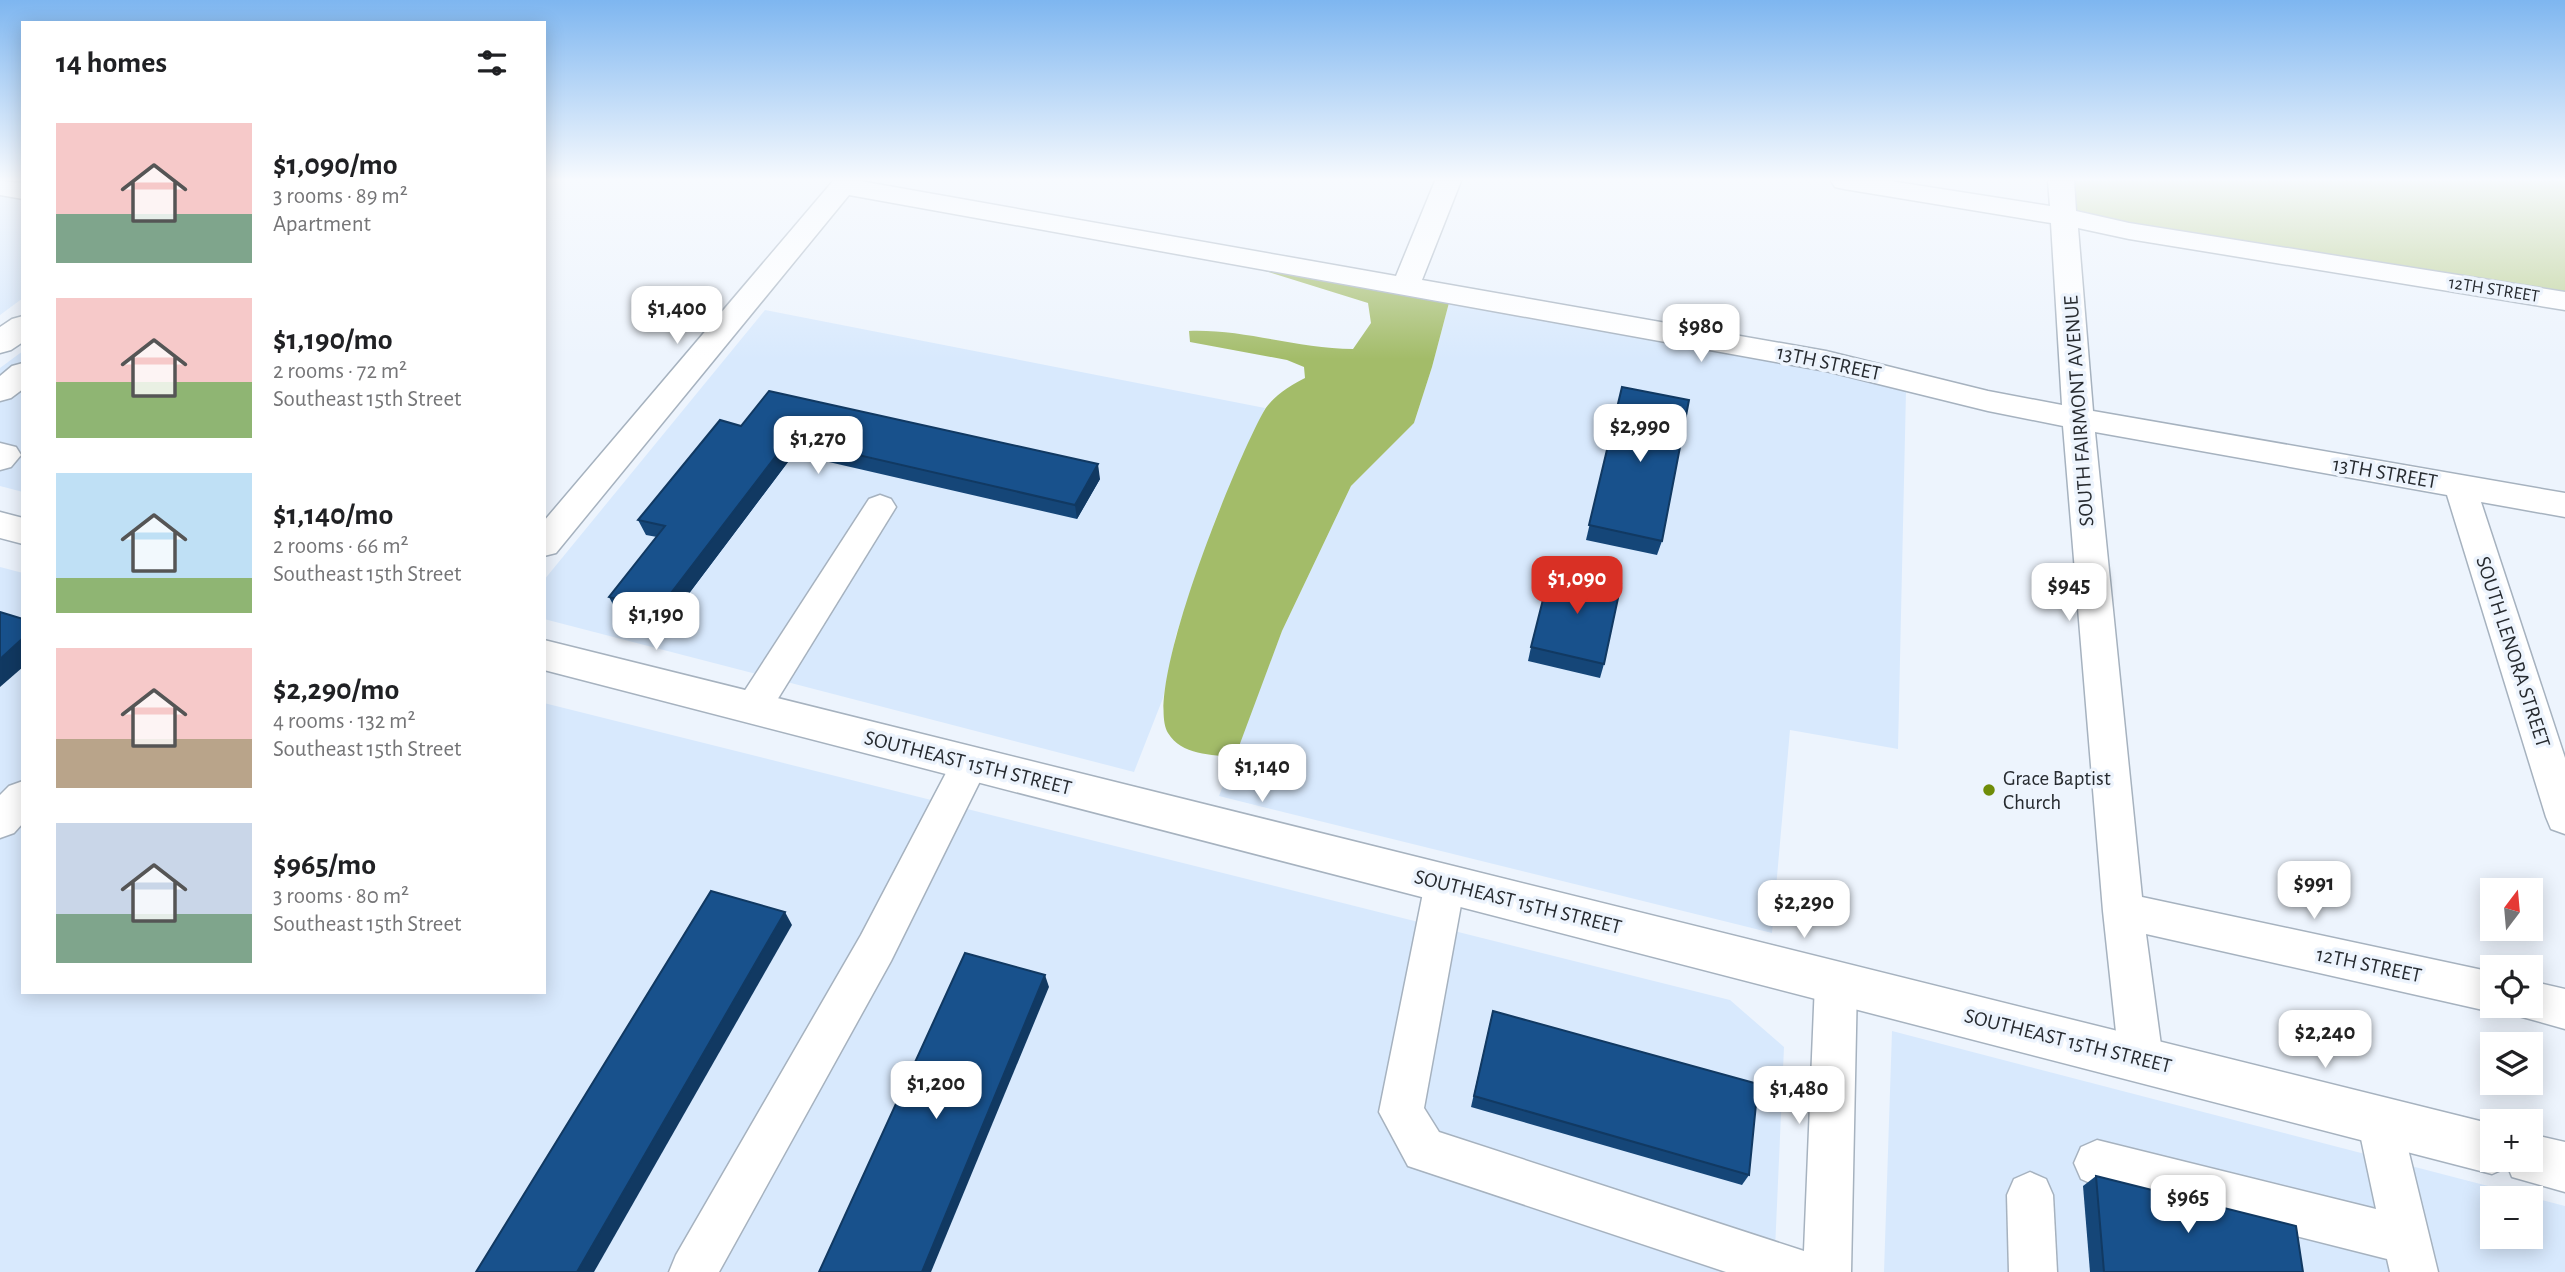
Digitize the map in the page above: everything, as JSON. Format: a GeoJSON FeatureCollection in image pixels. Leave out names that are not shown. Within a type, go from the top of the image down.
{"type":"FeatureCollection","features":[{"type":"Feature","properties":{"kind":"main road"},"geometry":{"type":"LineString","coordinates":[[0,343],[21,327]]}},
{"type":"Feature","properties":{"kind":"main road"},"geometry":{"type":"LineString","coordinates":[[0,525],[21,530]]}},
{"type":"Feature","properties":{"kind":"main road","name":"SOUTHEAST 15TH STREET"},"geometry":{"type":"LineString","coordinates":[[546,656],[2480,1146]]}},
{"type":"Feature","properties":{"kind":"main road"},"geometry":{"type":"LineString","coordinates":[[2543,1161],[2565,1167]]}},
{"type":"Feature","properties":{"kind":"street"},"geometry":{"type":"LineString","coordinates":[[546,542],[797,240]]}},
{"type":"Feature","properties":{"kind":"street","name":"13TH STREET"},"geometry":{"type":"LineString","coordinates":[[1157,240],[1826,361],[1988,401],[2078,419],[2565,505]]}},
{"type":"Feature","properties":{"kind":"street"},"geometry":{"type":"LineString","coordinates":[[1406,286],[1424,240]]}},
{"type":"Feature","properties":{"kind":"street","name":"SOUTH FAIRMONT AVENUE"},"geometry":{"type":"LineString","coordinates":[[2067,240],[2078,419],[2123,911],[2141,1059]]}},
{"type":"Feature","properties":{"kind":"street","name":"12TH STREET"},"geometry":{"type":"LineString","coordinates":[[2188,240],[2342,265],[2336,242],[2410,253],[2418,277],[2565,301]]}},
{"type":"Feature","properties":{"kind":"street"},"geometry":{"type":"LineString","coordinates":[[0,360],[21,365]]}},
{"type":"Feature","properties":{"kind":"street"},"geometry":{"type":"LineString","coordinates":[[0,391],[21,375]]}},
{"type":"Feature","properties":{"kind":"street"},"geometry":{"type":"LineString","coordinates":[[0,453],[5,455],[0,459]]}},
{"type":"Feature","properties":{"kind":"street","name":"SOUTH LENORA STREET"},"geometry":{"type":"LineString","coordinates":[[2460,487],[2565,817]]}},
{"type":"Feature","properties":{"kind":"street"},"geometry":{"type":"LineString","coordinates":[[753,708],[880,507]]}},
{"type":"Feature","properties":{"kind":"street"},"geometry":{"type":"LineString","coordinates":[[693,1272],[876,948],[970,763]]}},
{"type":"Feature","properties":{"kind":"street"},"geometry":{"type":"LineString","coordinates":[[0,821],[21,799]]}},
{"type":"Feature","properties":{"kind":"street"},"geometry":{"type":"LineString","coordinates":[[1445,883],[1401,1112],[1424,1150],[1798,1272]]}},
{"type":"Feature","properties":{"kind":"street","name":"12TH STREET"},"geometry":{"type":"LineString","coordinates":[[2123,911],[2480,989]]}},
{"type":"Feature","properties":{"kind":"street"},"geometry":{"type":"LineString","coordinates":[[1827,1272],[1836,983]]}},
{"type":"Feature","properties":{"kind":"street"},"geometry":{"type":"LineString","coordinates":[[2543,1004],[2565,1009]]}},
{"type":"Feature","properties":{"kind":"street"},"geometry":{"type":"LineString","coordinates":[[2098,1163],[2410,1256],[2379,1120]]}},
{"type":"Feature","properties":{"kind":"street"},"geometry":{"type":"LineString","coordinates":[[2030,1195],[2032,1272]]}},
{"type":"Feature","properties":{"kind":"shaded area"},"geometry":{"type":"Polygon","coordinates":[[[0,240],[21,240],[21,299],[0,315],[0,240]]]}},
{"type":"Feature","properties":{"kind":"shaded area"},"geometry":{"type":"Polygon","coordinates":[[[1450,299],[1852,377],[1906,391],[1898,749],[1790,730],[1772,933],[1219,796],[1282,631],[1351,486],[1414,423],[1450,299]]]}},
{"type":"Feature","properties":{"kind":"shaded area"},"geometry":{"type":"Polygon","coordinates":[[[765,310],[1265,408],[1216,518],[1176,635],[1163,698],[1134,772],[546,620],[546,578],[765,310]]]}},
{"type":"Feature","properties":{"kind":"shaded area"},"geometry":{"type":"Polygon","coordinates":[[[21,352],[21,491],[0,486],[0,368],[21,352]]]}},
{"type":"Feature","properties":{"kind":"shaded area"},"geometry":{"type":"Polygon","coordinates":[[[0,567],[21,572],[21,994],[546,994],[546,704],[1730,1000],[1784,1047],[1774,1272],[0,1272],[0,567]]]}},
{"type":"Feature","properties":{"kind":"shaded area"},"geometry":{"type":"Polygon","coordinates":[[[1892,1031],[2488,1186],[2480,1186],[2480,1249],[2543,1249],[2543,1200],[2565,1206],[2565,1272],[1884,1272],[1892,1031]]]}},
{"type":"Feature","properties":{"kind":"green space"},"geometry":{"type":"Polygon","coordinates":[[[2221,240],[2565,240],[2565,297],[2221,240]]]}},
{"type":"Feature","properties":{"kind":"green space"},"geometry":{"type":"Polygon","coordinates":[[[1282,268],[1450,299],[1414,423],[1351,486],[1282,631],[1235,757],[1207,754],[1181,746],[1168,733],[1164,708],[1168,671],[1180,624],[1215,522],[1264,411],[1277,396],[1305,378],[1304,367],[1287,360],[1190,342],[1189,331],[1231,333],[1312,346],[1353,349],[1371,323],[1368,303],[1262,270],[1282,268]]]}},
{"type":"Feature","properties":{"kind":"building"},"geometry":{"type":"Polygon","coordinates":[[[1622,387],[1689,400],[1662,541],[1589,525],[1622,387]]]}},
{"type":"Feature","properties":{"kind":"building"},"geometry":{"type":"Polygon","coordinates":[[[769,391],[1098,464],[1075,505],[789,439],[658,610],[609,597],[665,526],[638,520],[720,420],[741,426],[769,391]]]}},
{"type":"Feature","properties":{"kind":"building"},"geometry":{"type":"Polygon","coordinates":[[[1551,568],[1621,584],[1604,664],[1531,647],[1551,568]]]}},
{"type":"Feature","properties":{"kind":"building"},"geometry":{"type":"Polygon","coordinates":[[[0,612],[21,618],[21,640],[0,659],[0,612]]]}},
{"type":"Feature","properties":{"kind":"building"},"geometry":{"type":"Polygon","coordinates":[[[711,891],[785,912],[577,1272],[476,1272],[711,891]]]}},
{"type":"Feature","properties":{"kind":"building"},"geometry":{"type":"Polygon","coordinates":[[[965,953],[1045,975],[922,1272],[819,1272],[965,953]]]}},
{"type":"Feature","properties":{"kind":"building"},"geometry":{"type":"Polygon","coordinates":[[[1493,1011],[1758,1084],[1749,1175],[1474,1096],[1493,1011]]]}},
{"type":"Feature","properties":{"kind":"building"},"geometry":{"type":"Polygon","coordinates":[[[2096,1176],[2296,1226],[2303,1272],[2104,1272],[2096,1176]]]}},
{"type":"Feature","properties":{"kind":"place","name":"Grace Baptist Church"},"geometry":{"type":"Point","coordinates":[1989,790]}}]}
